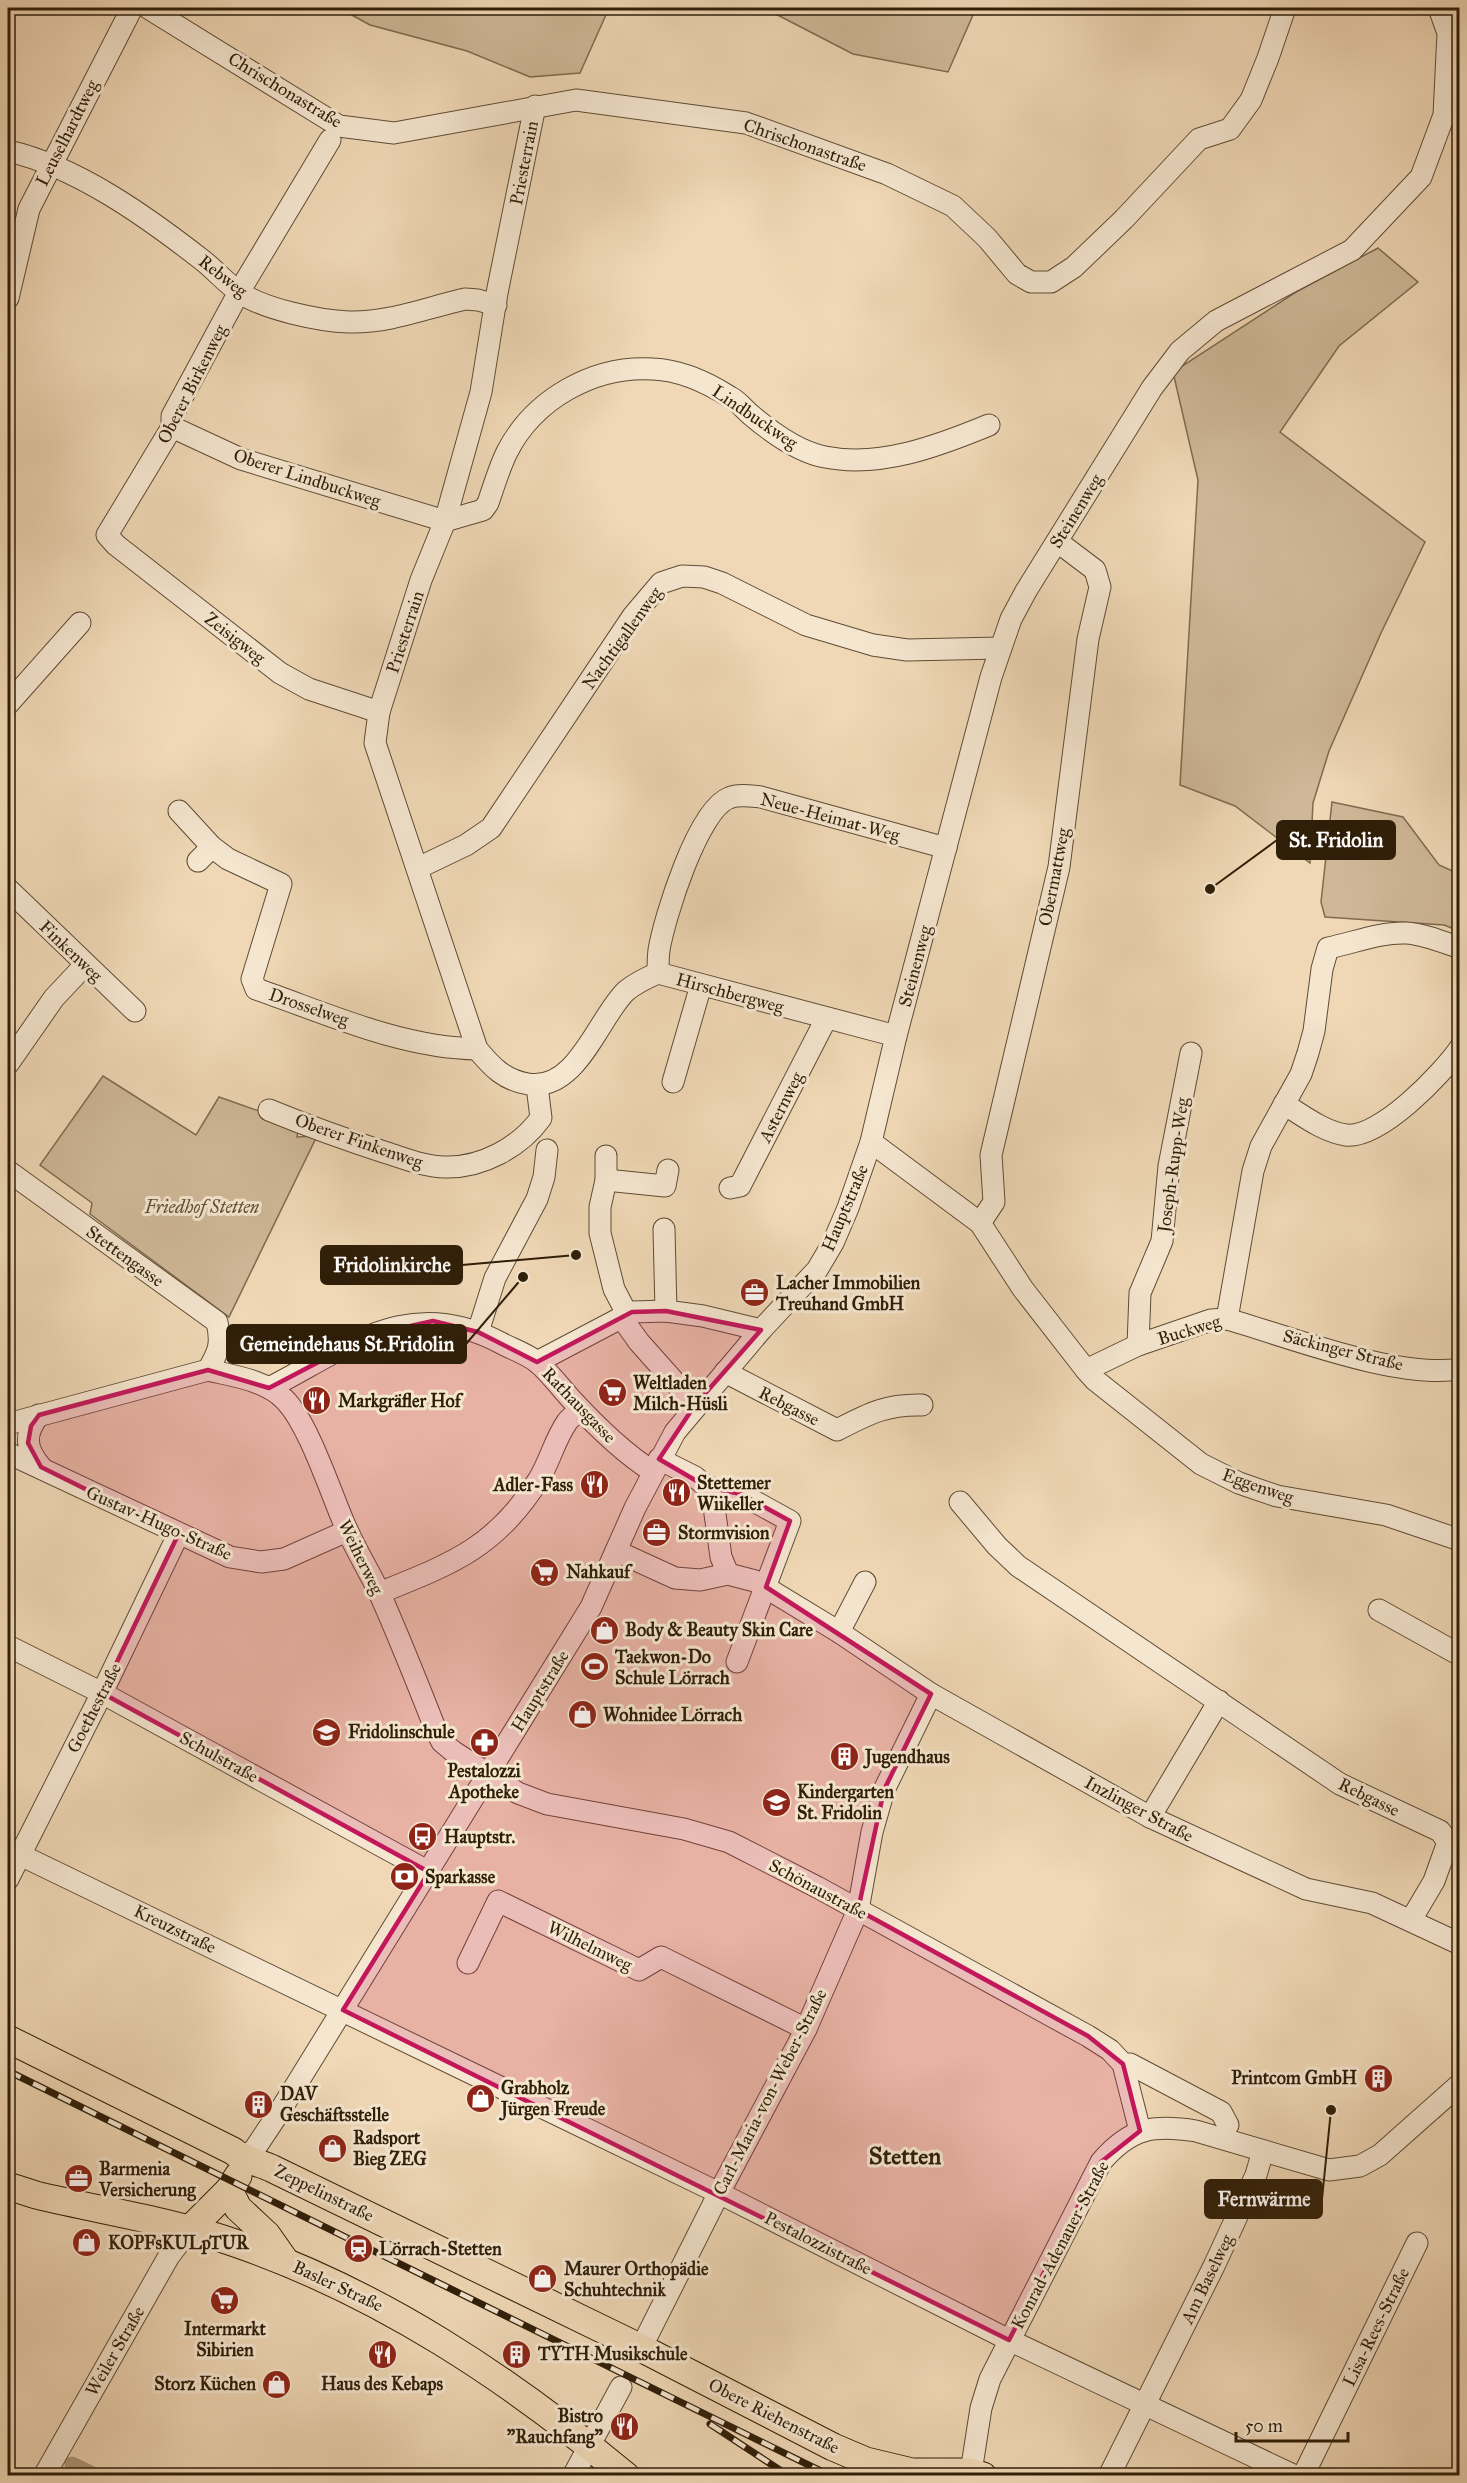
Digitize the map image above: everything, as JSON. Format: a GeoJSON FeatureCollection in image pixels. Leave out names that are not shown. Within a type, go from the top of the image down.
{"type":"FeatureCollection","features":[{"type":"Feature","properties":{"kind":"main road","name":"Zeppelinstraße"},"geometry":{"type":"LineString","coordinates":[[8,2039],[233,2151],[241,2159],[256,2161],[273,2169],[641,2348]]}},
{"type":"Feature","properties":{"kind":"main road","name":"Hauptstraße"},"geometry":{"type":"LineString","coordinates":[[189,2230],[235,2183],[242,2169],[241,2159]]}},
{"type":"Feature","properties":{"kind":"main road","name":"Basler Straße"},"geometry":{"type":"LineString","coordinates":[[8,2186],[36,2195],[232,2242],[349,2289],[424,2329],[590,2445],[626,2475]]}},
{"type":"Feature","properties":{"kind":"main road"},"geometry":{"type":"LineString","coordinates":[[229,2190],[238,2208],[267,2235],[287,2263]]}},
{"type":"Feature","properties":{"kind":"main road","name":"Obere Riehenstraße"},"geometry":{"type":"LineString","coordinates":[[641,2348],[833,2447],[866,2461],[912,2472],[977,2474]]}},
{"type":"Feature","properties":{"kind":"street","name":"Leuselhardtweg"},"geometry":{"type":"LineString","coordinates":[[8,298],[29,209],[132,8]]}},
{"type":"Feature","properties":{"kind":"street","name":"Chrischonastraße"},"geometry":{"type":"LineString","coordinates":[[148,8],[335,133],[394,134],[576,100],[746,123],[886,174],[953,207],[987,238],[1017,274],[1031,282],[1051,282],[1074,267],[1124,219],[1199,139],[1230,129],[1251,100],[1269,58],[1285,8]]}},
{"type":"Feature","properties":{"kind":"street","name":"Steinenweg"},"geometry":{"type":"LineString","coordinates":[[871,1142],[896,1036],[946,848],[1000,648],[1011,618],[1152,388],[1180,351],[1216,321],[1352,250],[1421,177],[1444,115],[1448,33],[1439,8]]}},
{"type":"Feature","properties":{"kind":"street","name":"Priesterrain"},"geometry":{"type":"LineString","coordinates":[[535,106],[481,392],[445,521],[421,580],[379,712],[375,742],[477,1049],[501,1074],[521,1083],[537,1086]]}},
{"type":"Feature","properties":{"kind":"street","name":"Oberer Birkenweg"},"geometry":{"type":"LineString","coordinates":[[107,535],[172,427],[172,416],[239,292],[335,133]]}},
{"type":"Feature","properties":{"kind":"street","name":"Rebweg"},"geometry":{"type":"LineString","coordinates":[[8,151],[52,164],[133,210],[214,269],[239,292],[270,307],[347,322],[380,321],[465,299],[496,305]]}},
{"type":"Feature","properties":{"kind":"street","name":"Lindbuckweg"},"geometry":{"type":"LineString","coordinates":[[445,521],[483,510],[488,503],[508,452],[526,424],[549,400],[608,372],[656,369],[702,382],[732,398],[753,417],[797,447],[824,457],[850,460],[903,454],[989,425]]}},
{"type":"Feature","properties":{"kind":"street","name":"Oberer Lindbuckweg"},"geometry":{"type":"LineString","coordinates":[[172,427],[241,459],[445,521]]}},
{"type":"Feature","properties":{"kind":"street","name":"Zeisigweg"},"geometry":{"type":"LineString","coordinates":[[107,535],[116,545],[279,673],[309,689],[379,712]]}},
{"type":"Feature","properties":{"kind":"street","name":"Obermattweg"},"geometry":{"type":"LineString","coordinates":[[980,1223],[994,1202],[991,1155],[1059,867],[1088,639],[1100,587],[1095,570],[1058,542]]}},
{"type":"Feature","properties":{"kind":"street","name":"Nachtigallenweg"},"geometry":{"type":"LineString","coordinates":[[418,868],[466,845],[491,828],[633,616],[661,583],[682,576],[704,577],[806,625],[873,645],[907,650],[1000,648]]}},
{"type":"Feature","properties":{"kind":"street"},"geometry":{"type":"LineString","coordinates":[[8,704],[80,623]]}},
{"type":"Feature","properties":{"kind":"street","name":"Neue-Heimat-Weg"},"geometry":{"type":"LineString","coordinates":[[658,974],[659,951],[669,911],[694,843],[716,808],[727,798],[742,795],[761,797],[946,848]]}},
{"type":"Feature","properties":{"kind":"street","name":"Drosselweg"},"geometry":{"type":"LineString","coordinates":[[179,811],[205,854],[228,859],[281,884],[252,979],[256,988],[380,1032],[449,1049],[477,1049]]}},
{"type":"Feature","properties":{"kind":"street","name":"Finkenweg"},"geometry":{"type":"LineString","coordinates":[[8,890],[135,1011]]}},
{"type":"Feature","properties":{"kind":"street","name":"Buckweg"},"geometry":{"type":"LineString","coordinates":[[1086,1370],[1138,1345],[1211,1320],[1227,1319],[1253,1171],[1261,1146],[1301,1074],[1314,1031],[1322,969],[1328,948],[1407,933],[1460,948]]}},
{"type":"Feature","properties":{"kind":"street"},"geometry":{"type":"LineString","coordinates":[[8,1064],[54,998],[86,965]]}},
{"type":"Feature","properties":{"kind":"street","name":"Hirschbergweg"},"geometry":{"type":"LineString","coordinates":[[537,1086],[564,1074],[576,1062],[625,993],[639,981],[658,974],[896,1036]]}},
{"type":"Feature","properties":{"kind":"street"},"geometry":{"type":"LineString","coordinates":[[673,1082],[701,985]]}},
{"type":"Feature","properties":{"kind":"street","name":"Asternweg"},"geometry":{"type":"LineString","coordinates":[[730,1188],[740,1186],[826,1019]]}},
{"type":"Feature","properties":{"kind":"street"},"geometry":{"type":"LineString","coordinates":[[1284,1104],[1330,1130],[1348,1135],[1362,1132],[1393,1115],[1422,1091],[1437,1077],[1460,1048]]}},
{"type":"Feature","properties":{"kind":"street","name":"Joseph-Rupp-Weg"},"geometry":{"type":"LineString","coordinates":[[1138,1345],[1140,1293],[1162,1241],[1169,1166],[1191,1053]]}},
{"type":"Feature","properties":{"kind":"street","name":"Oberer Finkenweg"},"geometry":{"type":"LineString","coordinates":[[270,1110],[312,1127],[421,1163],[444,1167],[466,1166],[501,1153],[530,1133],[541,1118],[537,1086]]}},
{"type":"Feature","properties":{"kind":"street"},"geometry":{"type":"LineString","coordinates":[[871,1142],[980,1223],[1023,1288],[1086,1370]]}},
{"type":"Feature","properties":{"kind":"street","name":"Hauptstraße"},"geometry":{"type":"LineString","coordinates":[[241,2159],[254,2150],[429,1872],[591,1607],[656,1465],[675,1432],[695,1405],[817,1270],[833,1243],[848,1208],[871,1142]]}},
{"type":"Feature","properties":{"kind":"street"},"geometry":{"type":"LineString","coordinates":[[478,1332],[495,1278],[537,1199],[544,1177],[547,1150]]}},
{"type":"Feature","properties":{"kind":"street"},"geometry":{"type":"LineString","coordinates":[[606,1156],[606,1180],[600,1207],[600,1233],[614,1289],[624,1315],[639,1342],[695,1405]]}},
{"type":"Feature","properties":{"kind":"street"},"geometry":{"type":"LineString","coordinates":[[606,1180],[665,1186],[668,1170]]}},
{"type":"Feature","properties":{"kind":"street","name":"Stettengasse"},"geometry":{"type":"LineString","coordinates":[[8,1171],[217,1322],[221,1339],[212,1362]]}},
{"type":"Feature","properties":{"kind":"street"},"geometry":{"type":"LineString","coordinates":[[664,1229],[666,1311]]}},
{"type":"Feature","properties":{"kind":"street"},"geometry":{"type":"LineString","coordinates":[[537,1362],[632,1311],[666,1311],[703,1316],[761,1330]]}},
{"type":"Feature","properties":{"kind":"street","name":"Säckinger Straße"},"geometry":{"type":"LineString","coordinates":[[1227,1319],[1393,1366],[1460,1370]]}},
{"type":"Feature","properties":{"kind":"street","name":"Rathausgasse"},"geometry":{"type":"LineString","coordinates":[[269,1388],[370,1335],[401,1325],[433,1321],[456,1325],[478,1332],[537,1362],[581,1410],[626,1452],[656,1465]]}},
{"type":"Feature","properties":{"kind":"street"},"geometry":{"type":"LineString","coordinates":[[8,1424],[212,1362]]}},
{"type":"Feature","properties":{"kind":"street","name":"Weiherweg"},"geometry":{"type":"LineString","coordinates":[[212,1362],[244,1379],[269,1388],[285,1400],[298,1419],[314,1449],[347,1531],[379,1593],[442,1742],[488,1774]]}},
{"type":"Feature","properties":{"kind":"street","name":"Eggenweg"},"geometry":{"type":"LineString","coordinates":[[1086,1370],[1095,1380],[1201,1464],[1239,1483],[1277,1496],[1386,1515],[1460,1540]]}},
{"type":"Feature","properties":{"kind":"street","name":"Rebgasse"},"geometry":{"type":"LineString","coordinates":[[725,1372],[837,1430],[885,1407],[901,1404],[922,1405]]}},
{"type":"Feature","properties":{"kind":"street"},"geometry":{"type":"LineString","coordinates":[[379,1593],[475,1550],[502,1528],[524,1503],[568,1421],[581,1410]]}},
{"type":"Feature","properties":{"kind":"street"},"geometry":{"type":"LineString","coordinates":[[39,1414],[31,1426],[28,1443],[31,1456],[41,1467]]}},
{"type":"Feature","properties":{"kind":"street","name":"Gustav-Hugo-Straße"},"geometry":{"type":"LineString","coordinates":[[8,1453],[178,1535],[230,1557],[261,1562],[284,1559],[347,1531]]}},
{"type":"Feature","properties":{"kind":"street"},"geometry":{"type":"LineString","coordinates":[[656,1465],[694,1477],[707,1488],[713,1500],[721,1557],[728,1574]]}},
{"type":"Feature","properties":{"kind":"street"},"geometry":{"type":"LineString","coordinates":[[707,1488],[741,1494],[790,1521],[737,1662]]}},
{"type":"Feature","properties":{"kind":"street","name":"Rebgasse"},"geometry":{"type":"LineString","coordinates":[[960,1502],[997,1546],[1018,1566],[1340,1784],[1440,1831],[1448,1842],[1434,1881],[1411,1920]]}},
{"type":"Feature","properties":{"kind":"street","name":"Goethestraße"},"geometry":{"type":"LineString","coordinates":[[8,1880],[13,1851],[102,1693],[178,1535]]}},
{"type":"Feature","properties":{"kind":"street","name":"Inzlinger Straße"},"geometry":{"type":"LineString","coordinates":[[616,1551],[675,1578],[700,1580],[728,1574],[755,1581],[839,1632],[931,1694],[1150,1817],[1306,1889],[1372,1903],[1460,1944]]}},
{"type":"Feature","properties":{"kind":"street"},"geometry":{"type":"LineString","coordinates":[[839,1632],[865,1581]]}},
{"type":"Feature","properties":{"kind":"street"},"geometry":{"type":"LineString","coordinates":[[1379,1610],[1460,1655]]}},
{"type":"Feature","properties":{"kind":"street","name":"Schulstraße"},"geometry":{"type":"LineString","coordinates":[[8,1646],[102,1693],[429,1872]]}},
{"type":"Feature","properties":{"kind":"street","name":"Carl-Maria-von-Weber-Straße"},"geometry":{"type":"LineString","coordinates":[[641,2348],[719,2193],[806,2029],[858,1910],[872,1832],[884,1790],[931,1694]]}},
{"type":"Feature","properties":{"kind":"street"},"geometry":{"type":"LineString","coordinates":[[1150,1817],[1219,1701]]}},
{"type":"Feature","properties":{"kind":"street","name":"Schönaustraße"},"geometry":{"type":"LineString","coordinates":[[488,1774],[518,1793],[547,1804],[684,1829],[729,1842],[817,1887],[1088,2036],[1110,2050],[1123,2064],[1130,2064],[1221,2112],[1228,2125]]}},
{"type":"Feature","properties":{"kind":"street","name":"Kreuzstraße"},"geometry":{"type":"LineString","coordinates":[[13,1851],[342,2010]]}},
{"type":"Feature","properties":{"kind":"street","name":"Wilhelmweg"},"geometry":{"type":"LineString","coordinates":[[468,1963],[498,1901],[639,1970],[661,1957],[806,2029]]}},
{"type":"Feature","properties":{"kind":"street","name":"Pestalozzistraße"},"geometry":{"type":"LineString","coordinates":[[342,2010],[719,2193],[1009,2340],[1295,2475]]}},
{"type":"Feature","properties":{"kind":"street"},"geometry":{"type":"LineString","coordinates":[[1123,2064],[1140,2131]]}},
{"type":"Feature","properties":{"kind":"street","name":"Konrad-Adenauer-Straße"},"geometry":{"type":"LineString","coordinates":[[977,2474],[981,2408],[990,2379],[1101,2162],[1114,2147],[1140,2131],[1158,2127],[1196,2131],[1329,2170],[1360,2166],[1380,2155],[1460,2084]]}},
{"type":"Feature","properties":{"kind":"street","name":"Am Baselweg"},"geometry":{"type":"LineString","coordinates":[[1110,2475],[1223,2246],[1256,2175],[1263,2151]]}},
{"type":"Feature","properties":{"kind":"street","name":"Weiler Straße"},"geometry":{"type":"LineString","coordinates":[[44,2475],[169,2256],[189,2230]]}},
{"type":"Feature","properties":{"kind":"street","name":"Lisa-Rees-Straße"},"geometry":{"type":"LineString","coordinates":[[1303,2475],[1417,2243]]}},
{"type":"Feature","properties":{"kind":"street"},"geometry":{"type":"LineString","coordinates":[[573,2475],[621,2387]]}},
{"type":"Feature","properties":{"kind":"highlighted area"},"geometry":{"type":"Polygon","coordinates":[[[666,1311],[761,1330],[695,1405],[659,1459],[707,1487],[741,1494],[790,1521],[766,1587],[931,1694],[884,1790],[858,1910],[1088,2036],[1123,2064],[1140,2131],[1101,2162],[1009,2340],[343,2010],[429,1872],[102,1693],[178,1535],[41,1467],[28,1443],[31,1426],[39,1415],[208,1370],[269,1388],[370,1335],[433,1321],[478,1332],[537,1362],[632,1312],[666,1311]]]}},
{"type":"Feature","properties":{"kind":"green space"},"geometry":{"type":"Polygon","coordinates":[[[339,8],[609,8],[580,73],[530,77],[467,51],[370,25],[339,8]]]}},
{"type":"Feature","properties":{"kind":"green space"},"geometry":{"type":"Polygon","coordinates":[[[764,8],[976,8],[948,72],[853,54],[764,8]]]}},
{"type":"Feature","properties":{"kind":"green space"},"geometry":{"type":"Polygon","coordinates":[[[1378,248],[1418,282],[1339,346],[1280,432],[1425,542],[1381,633],[1329,751],[1313,803],[1310,863],[1235,806],[1180,785],[1198,480],[1173,372],[1296,292],[1378,248]]]}},
{"type":"Feature","properties":{"kind":"green space"},"geometry":{"type":"Polygon","coordinates":[[[1332,802],[1403,817],[1439,865],[1459,874],[1459,931],[1444,925],[1325,917],[1321,902],[1332,802]]]}},
{"type":"Feature","properties":{"kind":"green space","name":"Friedhof Stetten"},"geometry":{"type":"Polygon","coordinates":[[[103,1076],[196,1135],[219,1097],[299,1125],[297,1137],[317,1136],[229,1317],[90,1214],[92,1203],[40,1165],[103,1076]]]}},
{"type":"Feature","properties":{"kind":"waterway"},"geometry":{"type":"LineString","coordinates":[[72,2464],[97,2476]]}},
{"type":"Feature","properties":{"kind":"railway"},"geometry":{"type":"LineString","coordinates":[[8,2071],[831,2476]]}},
{"type":"Feature","properties":{"kind":"railway"},"geometry":{"type":"LineString","coordinates":[[710,2424],[789,2476]]}},
{"type":"Feature","properties":{"kind":"place","name":"St. Fridolin"},"geometry":{"type":"Point","coordinates":[1210,889]}},
{"type":"Feature","properties":{"kind":"place","name":"Fridolinkirche"},"geometry":{"type":"Point","coordinates":[576,1255]}},
{"type":"Feature","properties":{"kind":"place","name":"Gemeindehaus St.Fridolin"},"geometry":{"type":"Point","coordinates":[523,1277]}},
{"type":"Feature","properties":{"kind":"place","name":"Lacher Immobilien Treuhand GmbH"},"geometry":{"type":"Point","coordinates":[755,1293]}},
{"type":"Feature","properties":{"kind":"place","name":"Weltladen Milch-Hüsli"},"geometry":{"type":"Point","coordinates":[612,1393]}},
{"type":"Feature","properties":{"kind":"place","name":"Markgräfler Hof"},"geometry":{"type":"Point","coordinates":[317,1401]}},
{"type":"Feature","properties":{"kind":"place","name":"Adler-Fass"},"geometry":{"type":"Point","coordinates":[594,1485]}},
{"type":"Feature","properties":{"kind":"place","name":"Stettemer Wiikeller"},"geometry":{"type":"Point","coordinates":[676,1493]}},
{"type":"Feature","properties":{"kind":"place","name":"Stormvision"},"geometry":{"type":"Point","coordinates":[657,1533]}},
{"type":"Feature","properties":{"kind":"place","name":"Nahkauf"},"geometry":{"type":"Point","coordinates":[545,1572]}},
{"type":"Feature","properties":{"kind":"place","name":"Body & Beauty Skin Care"},"geometry":{"type":"Point","coordinates":[604,1630]}},
{"type":"Feature","properties":{"kind":"place","name":"Taekwon-Do Schule Lörrach"},"geometry":{"type":"Point","coordinates":[594,1667]}},
{"type":"Feature","properties":{"kind":"place","name":"Wohnidee Lörrach"},"geometry":{"type":"Point","coordinates":[582,1715]}},
{"type":"Feature","properties":{"kind":"place","name":"Fridolinschule"},"geometry":{"type":"Point","coordinates":[327,1732]}},
{"type":"Feature","properties":{"kind":"place","name":"Pestalozzi Apotheke"},"geometry":{"type":"Point","coordinates":[484,1742]}},
{"type":"Feature","properties":{"kind":"place","name":"Jugendhaus"},"geometry":{"type":"Point","coordinates":[844,1757]}},
{"type":"Feature","properties":{"kind":"place","name":"Kindergarten St. Fridolin"},"geometry":{"type":"Point","coordinates":[776,1802]}},
{"type":"Feature","properties":{"kind":"place","name":"Hauptstr."},"geometry":{"type":"Point","coordinates":[423,1837]}},
{"type":"Feature","properties":{"kind":"place","name":"Sparkasse"},"geometry":{"type":"Point","coordinates":[404,1877]}},
{"type":"Feature","properties":{"kind":"place","name":"Printcom GmbH"},"geometry":{"type":"Point","coordinates":[1378,2078]}},
{"type":"Feature","properties":{"kind":"place","name":"Grabholz Jürgen Freude"},"geometry":{"type":"Point","coordinates":[480,2098]}},
{"type":"Feature","properties":{"kind":"place","name":"DAV Geschäftsstelle"},"geometry":{"type":"Point","coordinates":[259,2104]}},
{"type":"Feature","properties":{"kind":"place","name":"Fernwärme"},"geometry":{"type":"Point","coordinates":[1331,2110]}},
{"type":"Feature","properties":{"kind":"place","name":"Radsport Bieg ZEG"},"geometry":{"type":"Point","coordinates":[332,2148]}},
{"type":"Feature","properties":{"kind":"place","name":"Barmenia Versicherung"},"geometry":{"type":"Point","coordinates":[78,2179]}},
{"type":"Feature","properties":{"kind":"place","name":"KOPFsKULpTUR"},"geometry":{"type":"Point","coordinates":[87,2243]}},
{"type":"Feature","properties":{"kind":"place","name":"Lörrach-Stetten"},"geometry":{"type":"Point","coordinates":[358,2249]}},
{"type":"Feature","properties":{"kind":"place","name":"Maurer Orthopädie Schuhtechnik"},"geometry":{"type":"Point","coordinates":[543,2279]}},
{"type":"Feature","properties":{"kind":"place","name":"Intermarkt Sibirien"},"geometry":{"type":"Point","coordinates":[225,2300]}},
{"type":"Feature","properties":{"kind":"place","name":"TYTH Musikschule"},"geometry":{"type":"Point","coordinates":[517,2354]}},
{"type":"Feature","properties":{"kind":"place","name":"Haus des Kebaps"},"geometry":{"type":"Point","coordinates":[382,2355]}},
{"type":"Feature","properties":{"kind":"place","name":"Storz Küchen"},"geometry":{"type":"Point","coordinates":[277,2384]}},
{"type":"Feature","properties":{"kind":"place","name":"Bistro \"Rauchfang\""},"geometry":{"type":"Point","coordinates":[624,2426]}},
{"type":"Feature","properties":{"kind":"district","name":"Stetten"},"geometry":{"type":"Point","coordinates":[905,2156]}}]}
